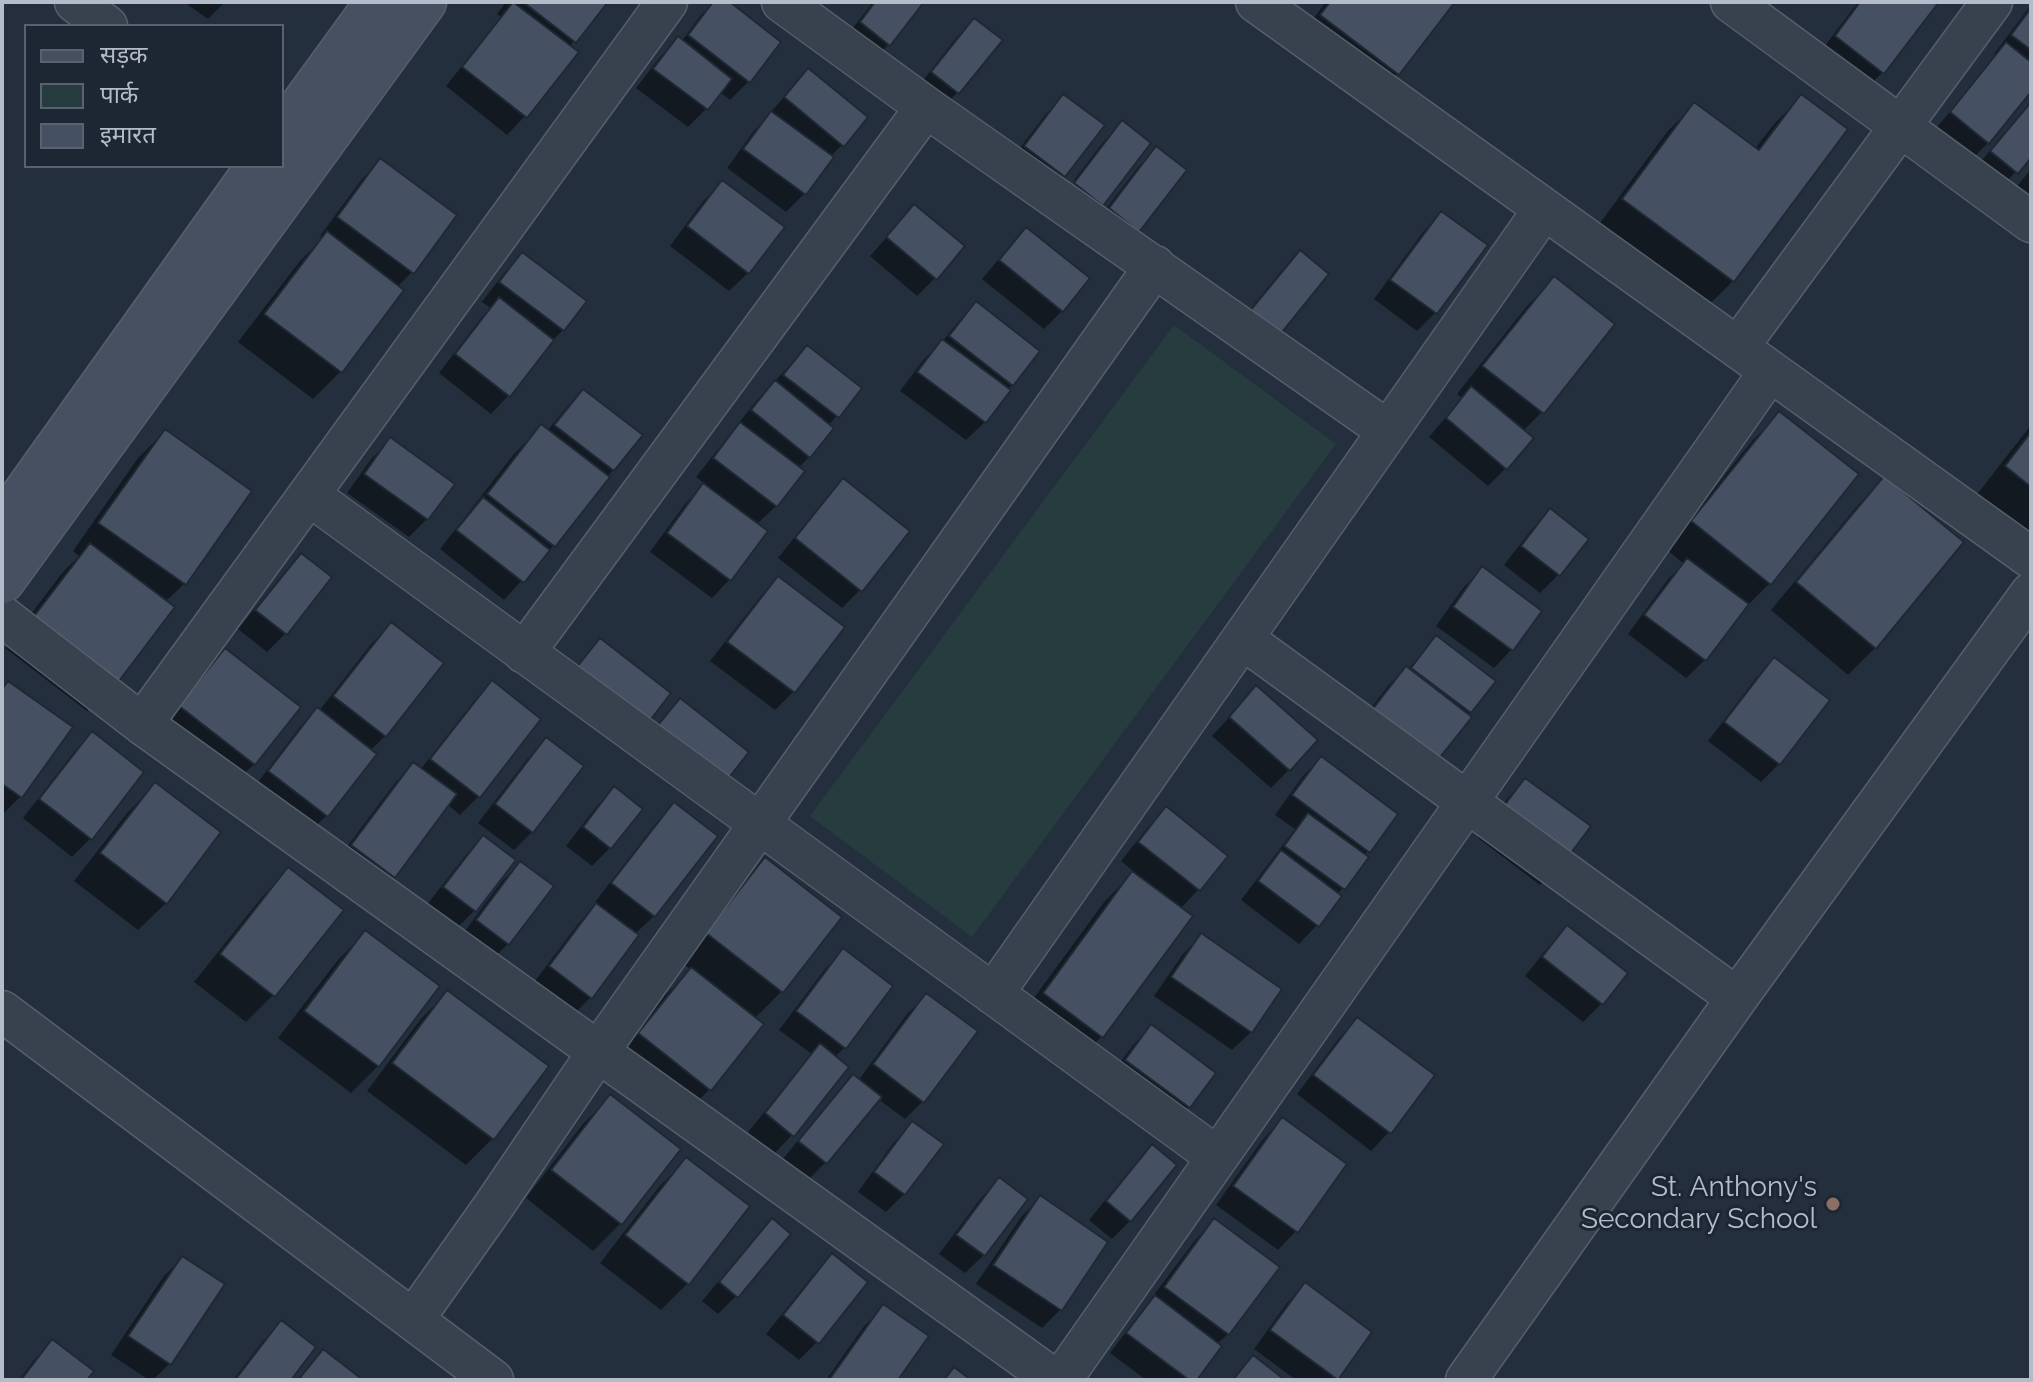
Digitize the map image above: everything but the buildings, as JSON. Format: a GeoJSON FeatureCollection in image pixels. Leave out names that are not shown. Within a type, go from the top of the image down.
{"type":"FeatureCollection","features":[{"type":"Feature","properties":{"kind":"street"},"geometry":{"type":"LineString","coordinates":[[284,153],[378,2]]}},
{"type":"Feature","properties":{"kind":"street"},"geometry":{"type":"LineString","coordinates":[[284,155],[424,2]]}},
{"type":"Feature","properties":{"kind":"street"},"geometry":{"type":"LineString","coordinates":[[142,724],[667,2]]}},
{"type":"Feature","properties":{"kind":"street"},"geometry":{"type":"LineString","coordinates":[[782,2],[926,107],[1388,431]]}},
{"type":"Feature","properties":{"kind":"street"},"geometry":{"type":"LineString","coordinates":[[1256,2],[2031,558]]}},
{"type":"Feature","properties":{"kind":"street"},"geometry":{"type":"LineString","coordinates":[[1731,2],[2031,222]]}},
{"type":"Feature","properties":{"kind":"street"},"geometry":{"type":"LineString","coordinates":[[1738,347],[1992,2]]}},
{"type":"Feature","properties":{"kind":"street"},"geometry":{"type":"LineString","coordinates":[[524,653],[926,107]]}},
{"type":"Feature","properties":{"kind":"street"},"geometry":{"type":"LineString","coordinates":[[2,526],[273,168]]}},
{"type":"Feature","properties":{"kind":"street"},"geometry":{"type":"LineString","coordinates":[[2,581],[274,168]]}},
{"type":"Feature","properties":{"kind":"street"},"geometry":{"type":"LineString","coordinates":[[993,994],[1544,209]]}},
{"type":"Feature","properties":{"kind":"street"},"geometry":{"type":"LineString","coordinates":[[413,1320],[598,1052],[1155,266]]}},
{"type":"Feature","properties":{"kind":"street"},"geometry":{"type":"LineString","coordinates":[[2,616],[142,724],[1058,1380],[1770,371]]}},
{"type":"Feature","properties":{"kind":"street"},"geometry":{"type":"LineString","coordinates":[[309,495],[1217,1157]]}},
{"type":"Feature","properties":{"kind":"street"},"geometry":{"type":"LineString","coordinates":[[1466,1380],[1737,998],[2031,593]]}},
{"type":"Feature","properties":{"kind":"street"},"geometry":{"type":"LineString","coordinates":[[1243,639],[1737,998]]}},
{"type":"Feature","properties":{"kind":"street"},"geometry":{"type":"LineString","coordinates":[[2,1011],[493,1380]]}},
{"type":"Feature","properties":{"kind":"green space"},"geometry":{"type":"Polygon","coordinates":[[[1174,325],[1336,444],[972,937],[810,816],[1174,325]]]}},
{"type":"Feature","properties":{"kind":"place","name":"St. Anthony's Secondary School"},"geometry":{"type":"Point","coordinates":[1833,1204]}}]}
